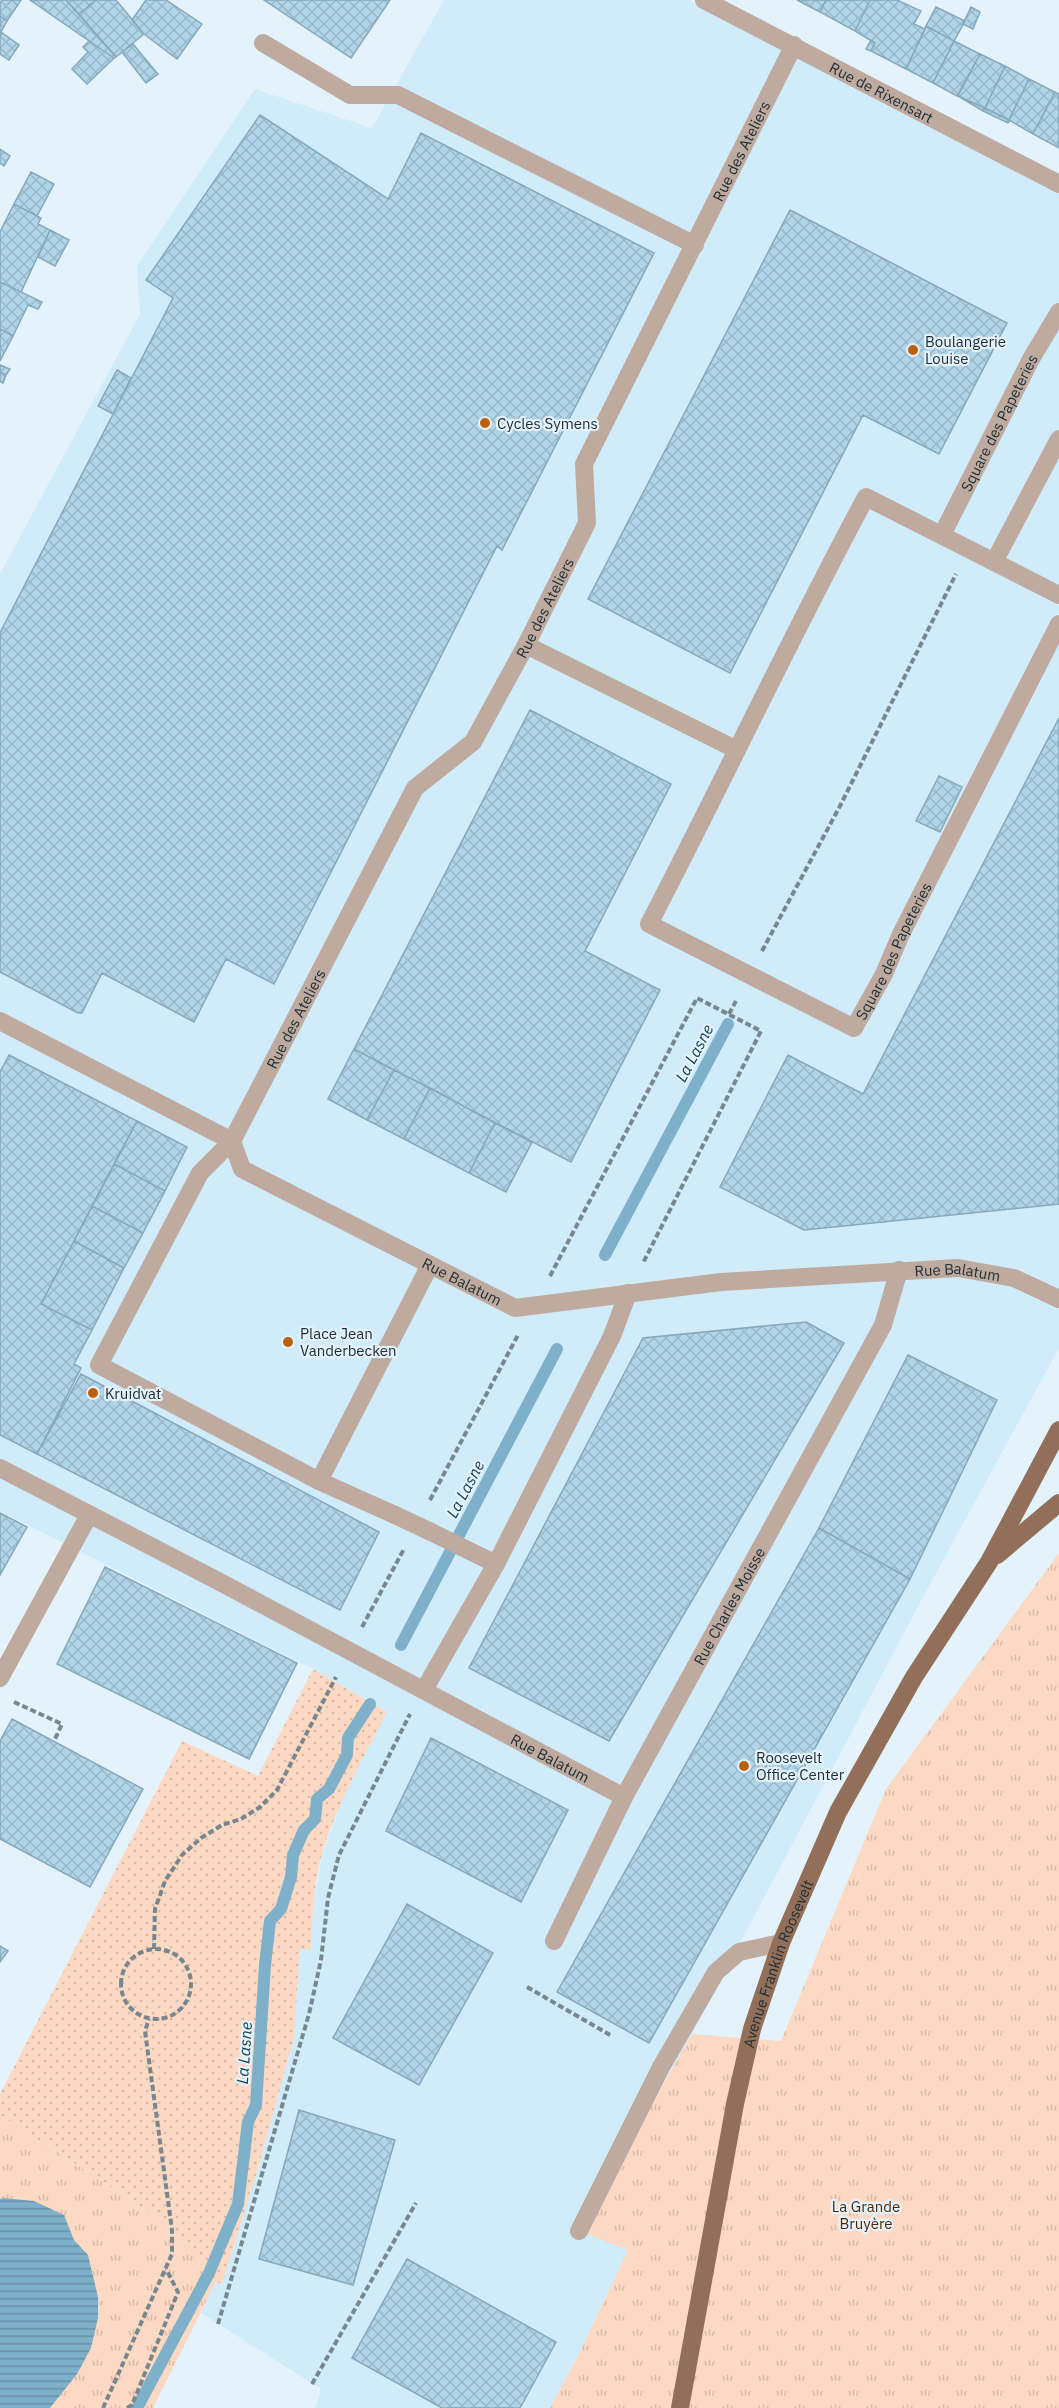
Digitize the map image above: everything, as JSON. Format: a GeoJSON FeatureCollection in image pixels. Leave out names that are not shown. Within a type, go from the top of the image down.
{"type":"FeatureCollection","features":[{"type":"Feature","properties":{"kind":"main road","name":"Avenue Franklin Roosevelt"},"geometry":{"type":"LineString","coordinates":[[680,2408],[735,2104],[752,2029],[781,1943],[838,1812],[915,1677],[989,1562],[1059,1430]]}},
{"type":"Feature","properties":{"kind":"main road","name":"Avenue Franklin Roosevelt"},"geometry":{"type":"LineString","coordinates":[[989,1562],[1059,1503]]}},
{"type":"Feature","properties":{"kind":"street","name":"Rue de Rixensart"},"geometry":{"type":"LineString","coordinates":[[704,0],[1059,184]]}},
{"type":"Feature","properties":{"kind":"street"},"geometry":{"type":"LineString","coordinates":[[263,43],[350,95],[399,95],[694,245]]}},
{"type":"Feature","properties":{"kind":"street","name":"Rue des Ateliers"},"geometry":{"type":"LineString","coordinates":[[232,1141],[415,788],[473,742],[526,645],[587,523],[584,464],[794,45]]}},
{"type":"Feature","properties":{"kind":"street","name":"Square des Papeteries"},"geometry":{"type":"LineString","coordinates":[[942,535],[1030,359],[1059,312]]}},
{"type":"Feature","properties":{"kind":"street"},"geometry":{"type":"LineString","coordinates":[[994,562],[1059,439]]}},
{"type":"Feature","properties":{"kind":"street","name":"Square des Papeteries"},"geometry":{"type":"LineString","coordinates":[[1059,595],[866,498],[818,585],[649,924],[854,1028],[884,974],[901,933],[1059,624]]}},
{"type":"Feature","properties":{"kind":"street"},"geometry":{"type":"LineString","coordinates":[[526,645],[737,750]]}},
{"type":"Feature","properties":{"kind":"street"},"geometry":{"type":"LineString","coordinates":[[0,1021],[232,1141],[200,1173],[99,1365],[319,1482],[395,1515],[496,1564]]}},
{"type":"Feature","properties":{"kind":"street","name":"Rue Balatum"},"geometry":{"type":"LineString","coordinates":[[232,1141],[242,1169],[515,1308],[721,1282],[958,1268],[1014,1278],[1059,1299]]}},
{"type":"Feature","properties":{"kind":"street"},"geometry":{"type":"LineString","coordinates":[[319,1482],[430,1265]]}},
{"type":"Feature","properties":{"kind":"street","name":"Rue Charles Moisse"},"geometry":{"type":"LineString","coordinates":[[554,1941],[624,1797],[883,1325],[899,1270]]}},
{"type":"Feature","properties":{"kind":"street"},"geometry":{"type":"LineString","coordinates":[[424,1690],[496,1564],[612,1336],[628,1293]]}},
{"type":"Feature","properties":{"kind":"street","name":"Rue Balatum"},"geometry":{"type":"LineString","coordinates":[[0,1468],[219,1581],[624,1797]]}},
{"type":"Feature","properties":{"kind":"street"},"geometry":{"type":"LineString","coordinates":[[0,1678],[88,1515]]}},
{"type":"Feature","properties":{"kind":"street"},"geometry":{"type":"LineString","coordinates":[[579,2230],[662,2067],[716,1972],[739,1952],[781,1943]]}},
{"type":"Feature","properties":{"kind":"path"},"geometry":{"type":"LineString","coordinates":[[729,1014],[840,806],[969,549]]}},
{"type":"Feature","properties":{"kind":"path"},"geometry":{"type":"LineString","coordinates":[[428,1504],[697,998],[761,1031],[628,1293]]}},
{"type":"Feature","properties":{"kind":"path"},"geometry":{"type":"LineString","coordinates":[[154,1949],[156,1909],[165,1881],[182,1855],[201,1838],[260,1807],[277,1790],[405,1546]]}},
{"type":"Feature","properties":{"kind":"path"},"geometry":{"type":"LineString","coordinates":[[10,1701],[62,1724],[55,1739]]}},
{"type":"Feature","properties":{"kind":"path"},"geometry":{"type":"LineString","coordinates":[[218,2324],[309,2014],[321,1960],[328,1898],[339,1856],[397,1737]]}},
{"type":"Feature","properties":{"kind":"path"},"geometry":{"type":"LineString","coordinates":[[154,1949],[177,1956],[188,1970],[191,1988],[188,1999],[181,2009],[171,2016],[149,2019],[138,2015],[130,2008],[121,1987],[122,1976],[134,1957],[154,1949]]}},
{"type":"Feature","properties":{"kind":"path"},"geometry":{"type":"LineString","coordinates":[[527,1988],[612,2036]]}},
{"type":"Feature","properties":{"kind":"path"},"geometry":{"type":"LineString","coordinates":[[103,2408],[172,2254],[172,2229],[145,2031],[149,2019]]}},
{"type":"Feature","properties":{"kind":"path"},"geometry":{"type":"LineString","coordinates":[[312,2384],[416,2203]]}},
{"type":"Feature","properties":{"kind":"path"},"geometry":{"type":"LineString","coordinates":[[127,2408],[132,2405],[178,2292],[166,2269]]}},
{"type":"Feature","properties":{"kind":"shaded area"},"geometry":{"type":"Polygon","coordinates":[[[444,0],[689,0],[1059,191],[1059,1348],[923,1597],[692,2034],[579,2230],[628,2250],[579,2354],[550,2408],[316,2408],[321,2389],[201,2313],[216,2282],[222,2284],[259,2165],[294,2038],[300,1948],[311,1949],[314,1902],[321,1859],[370,1704],[313,1669],[0,1511],[0,574],[140,314],[137,266],[255,89],[372,128],[444,0]]]}},
{"type":"Feature","properties":{"kind":"green space","name":"La Grande Bruyère"},"geometry":{"type":"Polygon","coordinates":[[[1059,1553],[1059,2408],[550,2408],[579,2354],[628,2250],[579,2231],[692,2034],[781,2041],[886,1789],[1059,1553]]]}},
{"type":"Feature","properties":{"kind":"green space"},"geometry":{"type":"Polygon","coordinates":[[[313,1669],[387,1712],[342,1802],[321,1858],[315,1892],[311,1949],[300,1949],[294,2038],[259,2165],[222,2284],[216,2282],[165,2222],[0,2115],[0,2094],[182,1741],[258,1776],[313,1669]]]}},
{"type":"Feature","properties":{"kind":"green space"},"geometry":{"type":"Polygon","coordinates":[[[0,2115],[165,2222],[216,2282],[153,2408],[0,2408],[0,2115]]]}},
{"type":"Feature","properties":{"kind":"water"},"geometry":{"type":"Polygon","coordinates":[[[0,2199],[34,2201],[64,2215],[74,2240],[88,2255],[98,2297],[98,2318],[91,2348],[77,2374],[50,2408],[0,2408],[0,2199]]]}},
{"type":"Feature","properties":{"kind":"building"},"geometry":{"type":"Polygon","coordinates":[[[2,0],[21,0],[7,21],[0,16],[2,0]]]}},
{"type":"Feature","properties":{"kind":"building"},"geometry":{"type":"Polygon","coordinates":[[[30,0],[66,0],[116,57],[114,58],[30,0]]]}},
{"type":"Feature","properties":{"kind":"building"},"geometry":{"type":"Polygon","coordinates":[[[66,0],[96,0],[79,14],[66,0]]]}},
{"type":"Feature","properties":{"kind":"building"},"geometry":{"type":"Polygon","coordinates":[[[96,0],[116,0],[144,34],[116,57],[79,14],[96,0]]]}},
{"type":"Feature","properties":{"kind":"building"},"geometry":{"type":"Polygon","coordinates":[[[146,0],[166,0],[202,24],[177,59],[144,34],[132,20],[146,0]]]}},
{"type":"Feature","properties":{"kind":"building"},"geometry":{"type":"Polygon","coordinates":[[[264,0],[390,0],[351,58],[264,0]]]}},
{"type":"Feature","properties":{"kind":"building"},"geometry":{"type":"Polygon","coordinates":[[[797,0],[826,0],[820,12],[797,0]]]}},
{"type":"Feature","properties":{"kind":"building"},"geometry":{"type":"Polygon","coordinates":[[[826,0],[870,0],[855,31],[820,12],[826,0]]]}},
{"type":"Feature","properties":{"kind":"building"},"geometry":{"type":"Polygon","coordinates":[[[870,0],[897,0],[921,11],[914,24],[925,29],[906,69],[871,51],[875,43],[855,31],[870,0]]]}},
{"type":"Feature","properties":{"kind":"building"},"geometry":{"type":"Polygon","coordinates":[[[936,7],[965,21],[954,41],[926,26],[936,7]]]}},
{"type":"Feature","properties":{"kind":"building"},"geometry":{"type":"Polygon","coordinates":[[[971,7],[980,12],[973,29],[963,24],[971,7]]]}},
{"type":"Feature","properties":{"kind":"building"},"geometry":{"type":"Polygon","coordinates":[[[0,16],[7,21],[1,32],[19,45],[9,60],[0,54],[0,16]]]}},
{"type":"Feature","properties":{"kind":"building"},"geometry":{"type":"Polygon","coordinates":[[[926,26],[954,41],[933,83],[906,69],[926,26]]]}},
{"type":"Feature","properties":{"kind":"building"},"geometry":{"type":"Polygon","coordinates":[[[871,40],[875,43],[871,51],[866,49],[871,40]]]}},
{"type":"Feature","properties":{"kind":"building"},"geometry":{"type":"Polygon","coordinates":[[[89,41],[114,58],[87,84],[72,69],[88,52],[83,47],[89,41]]]}},
{"type":"Feature","properties":{"kind":"building"},"geometry":{"type":"Polygon","coordinates":[[[954,41],[980,54],[957,96],[933,83],[954,41]]]}},
{"type":"Feature","properties":{"kind":"building"},"geometry":{"type":"Polygon","coordinates":[[[133,44],[158,74],[146,83],[122,52],[133,44]]]}},
{"type":"Feature","properties":{"kind":"building"},"geometry":{"type":"Polygon","coordinates":[[[980,54],[1005,66],[985,108],[958,96],[980,54]]]}},
{"type":"Feature","properties":{"kind":"building"},"geometry":{"type":"Polygon","coordinates":[[[1005,66],[1029,79],[1009,120],[985,108],[1005,66]]]}},
{"type":"Feature","properties":{"kind":"building"},"geometry":{"type":"Polygon","coordinates":[[[1029,79],[1055,92],[1033,134],[1009,120],[1029,79]]]}},
{"type":"Feature","properties":{"kind":"building"},"geometry":{"type":"Polygon","coordinates":[[[1055,92],[1059,94],[1059,148],[1033,134],[1055,92]]]}},
{"type":"Feature","properties":{"kind":"building"},"geometry":{"type":"Polygon","coordinates":[[[958,96],[985,108],[983,111],[958,96]]]}},
{"type":"Feature","properties":{"kind":"building"},"geometry":{"type":"Polygon","coordinates":[[[985,108],[1009,120],[1008,123],[983,111],[985,108]]]}},
{"type":"Feature","properties":{"kind":"building"},"geometry":{"type":"Polygon","coordinates":[[[260,115],[388,199],[421,133],[654,253],[502,550],[497,546],[274,984],[226,959],[194,1022],[102,973],[82,1013],[78,1013],[0,972],[0,633],[173,298],[146,280],[260,115]]]}},
{"type":"Feature","properties":{"kind":"building"},"geometry":{"type":"Polygon","coordinates":[[[0,149],[10,156],[4,166],[0,163],[0,149]]]}},
{"type":"Feature","properties":{"kind":"building"},"geometry":{"type":"Polygon","coordinates":[[[31,172],[54,184],[37,216],[14,204],[31,172]]]}},
{"type":"Feature","properties":{"kind":"building"},"geometry":{"type":"Polygon","coordinates":[[[14,204],[41,218],[38,224],[50,230],[21,292],[0,282],[0,232],[14,204]]]}},
{"type":"Feature","properties":{"kind":"building"},"geometry":{"type":"Polygon","coordinates":[[[790,210],[1007,323],[939,454],[863,415],[730,673],[588,599],[790,210]]]}},
{"type":"Feature","properties":{"kind":"building"},"geometry":{"type":"Polygon","coordinates":[[[50,230],[69,240],[55,266],[38,257],[50,230]]]}},
{"type":"Feature","properties":{"kind":"building"},"geometry":{"type":"Polygon","coordinates":[[[0,282],[42,302],[38,309],[28,305],[13,336],[0,329],[0,282]]]}},
{"type":"Feature","properties":{"kind":"building"},"geometry":{"type":"Polygon","coordinates":[[[0,329],[13,336],[0,361],[0,329]]]}},
{"type":"Feature","properties":{"kind":"building"},"geometry":{"type":"Polygon","coordinates":[[[0,365],[10,369],[6,375],[0,372],[0,365]]]}},
{"type":"Feature","properties":{"kind":"building"},"geometry":{"type":"Polygon","coordinates":[[[117,370],[131,378],[113,414],[98,406],[117,370]]]}},
{"type":"Feature","properties":{"kind":"building"},"geometry":{"type":"Polygon","coordinates":[[[0,372],[6,375],[3,383],[0,381],[0,372]]]}},
{"type":"Feature","properties":{"kind":"building"},"geometry":{"type":"Polygon","coordinates":[[[530,710],[671,784],[585,951],[660,990],[571,1162],[354,1049],[530,710]]]}},
{"type":"Feature","properties":{"kind":"building"},"geometry":{"type":"Polygon","coordinates":[[[1059,718],[1059,1204],[804,1230],[720,1187],[788,1055],[863,1094],[1059,718]]]}},
{"type":"Feature","properties":{"kind":"building"},"geometry":{"type":"Polygon","coordinates":[[[939,776],[962,787],[940,832],[916,821],[939,776]]]}},
{"type":"Feature","properties":{"kind":"building"},"geometry":{"type":"Polygon","coordinates":[[[354,1049],[394,1070],[367,1120],[328,1099],[354,1049]]]}},
{"type":"Feature","properties":{"kind":"building"},"geometry":{"type":"Polygon","coordinates":[[[9,1055],[137,1121],[41,1304],[92,1330],[74,1364],[81,1368],[37,1454],[0,1435],[0,1072],[9,1055]]]}},
{"type":"Feature","properties":{"kind":"building"},"geometry":{"type":"Polygon","coordinates":[[[394,1070],[430,1088],[404,1139],[367,1120],[394,1070]]]}},
{"type":"Feature","properties":{"kind":"building"},"geometry":{"type":"Polygon","coordinates":[[[430,1088],[495,1123],[469,1173],[404,1139],[430,1088]]]}},
{"type":"Feature","properties":{"kind":"building"},"geometry":{"type":"Polygon","coordinates":[[[137,1121],[187,1147],[165,1191],[114,1164],[137,1121]]]}},
{"type":"Feature","properties":{"kind":"building"},"geometry":{"type":"Polygon","coordinates":[[[495,1123],[532,1142],[506,1192],[469,1173],[495,1123]]]}},
{"type":"Feature","properties":{"kind":"building"},"geometry":{"type":"Polygon","coordinates":[[[114,1164],[165,1191],[143,1233],[92,1206],[114,1164]]]}},
{"type":"Feature","properties":{"kind":"building"},"geometry":{"type":"Polygon","coordinates":[[[92,1206],[143,1233],[124,1268],[74,1241],[92,1206]]]}},
{"type":"Feature","properties":{"kind":"building"},"geometry":{"type":"Polygon","coordinates":[[[74,1241],[124,1268],[92,1330],[41,1304],[74,1241]]]}},
{"type":"Feature","properties":{"kind":"building"},"geometry":{"type":"Polygon","coordinates":[[[806,1322],[844,1343],[609,1741],[469,1668],[643,1338],[806,1322]]]}},
{"type":"Feature","properties":{"kind":"building"},"geometry":{"type":"Polygon","coordinates":[[[908,1355],[997,1400],[910,1579],[819,1528],[908,1355]]]}},
{"type":"Feature","properties":{"kind":"building"},"geometry":{"type":"Polygon","coordinates":[[[81,1374],[379,1532],[340,1610],[37,1454],[81,1374]]]}},
{"type":"Feature","properties":{"kind":"building"},"geometry":{"type":"Polygon","coordinates":[[[0,1513],[27,1527],[0,1575],[0,1513]]]}},
{"type":"Feature","properties":{"kind":"building","name":"Roosevelt Office Center"},"geometry":{"type":"Polygon","coordinates":[[[819,1528],[910,1579],[649,2043],[557,1992],[819,1528]]]}},
{"type":"Feature","properties":{"kind":"building"},"geometry":{"type":"Polygon","coordinates":[[[105,1567],[297,1663],[249,1759],[57,1664],[105,1567]]]}},
{"type":"Feature","properties":{"kind":"building"},"geometry":{"type":"Polygon","coordinates":[[[12,1719],[143,1789],[90,1887],[0,1839],[0,1741],[12,1719]]]}},
{"type":"Feature","properties":{"kind":"building"},"geometry":{"type":"Polygon","coordinates":[[[431,1738],[568,1810],[521,1902],[386,1831],[431,1738]]]}},
{"type":"Feature","properties":{"kind":"building"},"geometry":{"type":"Polygon","coordinates":[[[407,1904],[493,1953],[419,2085],[333,2038],[407,1904]]]}},
{"type":"Feature","properties":{"kind":"building"},"geometry":{"type":"Polygon","coordinates":[[[0,1946],[8,1951],[0,1962],[0,1946]]]}},
{"type":"Feature","properties":{"kind":"building"},"geometry":{"type":"Polygon","coordinates":[[[299,2110],[395,2140],[353,2285],[259,2259],[299,2110]]]}},
{"type":"Feature","properties":{"kind":"building"},"geometry":{"type":"Polygon","coordinates":[[[407,2259],[556,2342],[520,2408],[442,2408],[352,2358],[407,2259]]]}},
{"type":"Feature","properties":{"kind":"waterway","name":"La Lasne"},"geometry":{"type":"LineString","coordinates":[[605,1255],[728,1024]]}},
{"type":"Feature","properties":{"kind":"waterway","name":"La Lasne"},"geometry":{"type":"LineString","coordinates":[[401,1645],[557,1349]]}},
{"type":"Feature","properties":{"kind":"waterway","name":"La Lasne"},"geometry":{"type":"LineString","coordinates":[[137,2408],[209,2273],[238,2204],[248,2122],[256,2105],[270,1921],[281,1909],[291,1877],[293,1855],[304,1830],[315,1819],[317,1799],[329,1789],[347,1755],[348,1738],[370,1704]]}},
{"type":"Feature","properties":{"kind":"place","name":"Boulangerie Louise"},"geometry":{"type":"Point","coordinates":[913,350]}},
{"type":"Feature","properties":{"kind":"place","name":"Cycles Symens"},"geometry":{"type":"Point","coordinates":[485,423]}},
{"type":"Feature","properties":{"kind":"place","name":"Place Jean Vanderbecken"},"geometry":{"type":"Point","coordinates":[288,1342]}},
{"type":"Feature","properties":{"kind":"place","name":"Kruidvat"},"geometry":{"type":"Point","coordinates":[93,1393]}},
{"type":"Feature","properties":{"kind":"place","name":"Roosevelt Office Center"},"geometry":{"type":"Point","coordinates":[744,1766]}}]}
